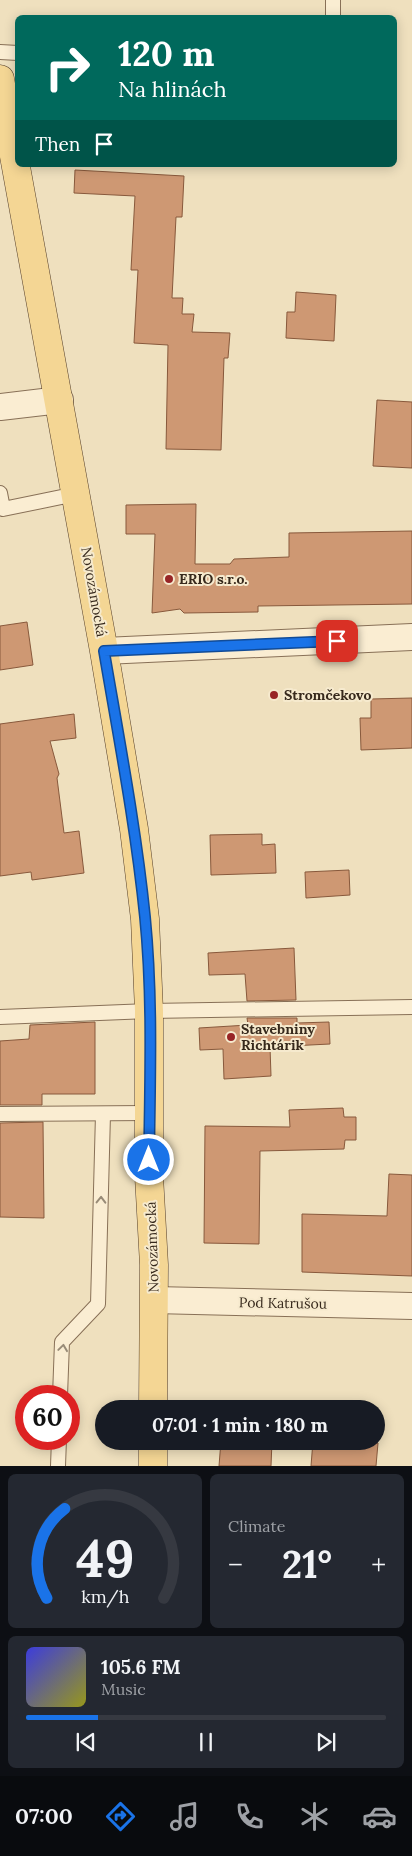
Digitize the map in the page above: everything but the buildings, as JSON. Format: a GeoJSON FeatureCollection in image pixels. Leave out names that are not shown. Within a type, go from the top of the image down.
{"type":"FeatureCollection","features":[{"type":"Feature","properties":{"kind":"main road","name":"Novozámocká"},"geometry":{"type":"LineString","coordinates":[[0,79],[15,159]]}},
{"type":"Feature","properties":{"kind":"main road","name":"Novozámocká"},"geometry":{"type":"LineString","coordinates":[[16,167],[104,651],[134,828],[145,919],[149,1011],[149,1176],[154,1300],[153,1400]]}},
{"type":"Feature","properties":{"kind":"main road"},"geometry":{"type":"LineString","coordinates":[[153,1450],[153,1466]]}},
{"type":"Feature","properties":{"kind":"street"},"geometry":{"type":"LineString","coordinates":[[0,407],[60,400]]}},
{"type":"Feature","properties":{"kind":"street"},"geometry":{"type":"LineString","coordinates":[[104,651],[412,637]]}},
{"type":"Feature","properties":{"kind":"street","name":"Pod Katrušou"},"geometry":{"type":"LineString","coordinates":[[154,1300],[412,1306]]}},
{"type":"Feature","properties":{"kind":"lane"},"geometry":{"type":"LineString","coordinates":[[333,0],[333,15]]}},
{"type":"Feature","properties":{"kind":"lane"},"geometry":{"type":"LineString","coordinates":[[0,52],[15,53]]}},
{"type":"Feature","properties":{"kind":"lane"},"geometry":{"type":"LineString","coordinates":[[0,493],[3,509],[76,494]]}},
{"type":"Feature","properties":{"kind":"lane"},"geometry":{"type":"LineString","coordinates":[[0,1017],[149,1011],[412,1008]]}},
{"type":"Feature","properties":{"kind":"lane"},"geometry":{"type":"LineString","coordinates":[[0,1114],[149,1113]]}},
{"type":"Feature","properties":{"kind":"lane"},"geometry":{"type":"LineString","coordinates":[[60,1385],[62,1342],[98,1304],[103,1114]]}},
{"type":"Feature","properties":{"kind":"lane"},"geometry":{"type":"LineString","coordinates":[[58,1466],[59,1450]]}},
{"type":"Feature","properties":{"kind":"place","name":"ERIO s.r.o."},"geometry":{"type":"Point","coordinates":[169,579]}},
{"type":"Feature","properties":{"kind":"place","name":"Stromčekovo"},"geometry":{"type":"Point","coordinates":[274,695]}},
{"type":"Feature","properties":{"kind":"place","name":"Stavebniny Richtárik"},"geometry":{"type":"Point","coordinates":[231,1037]}},
{"type":"Feature","properties":{"kind":"route"},"geometry":{"type":"LineString","coordinates":[[149,1160],[149,1011],[145,919],[134,828],[104,651],[337,641]]}}]}
